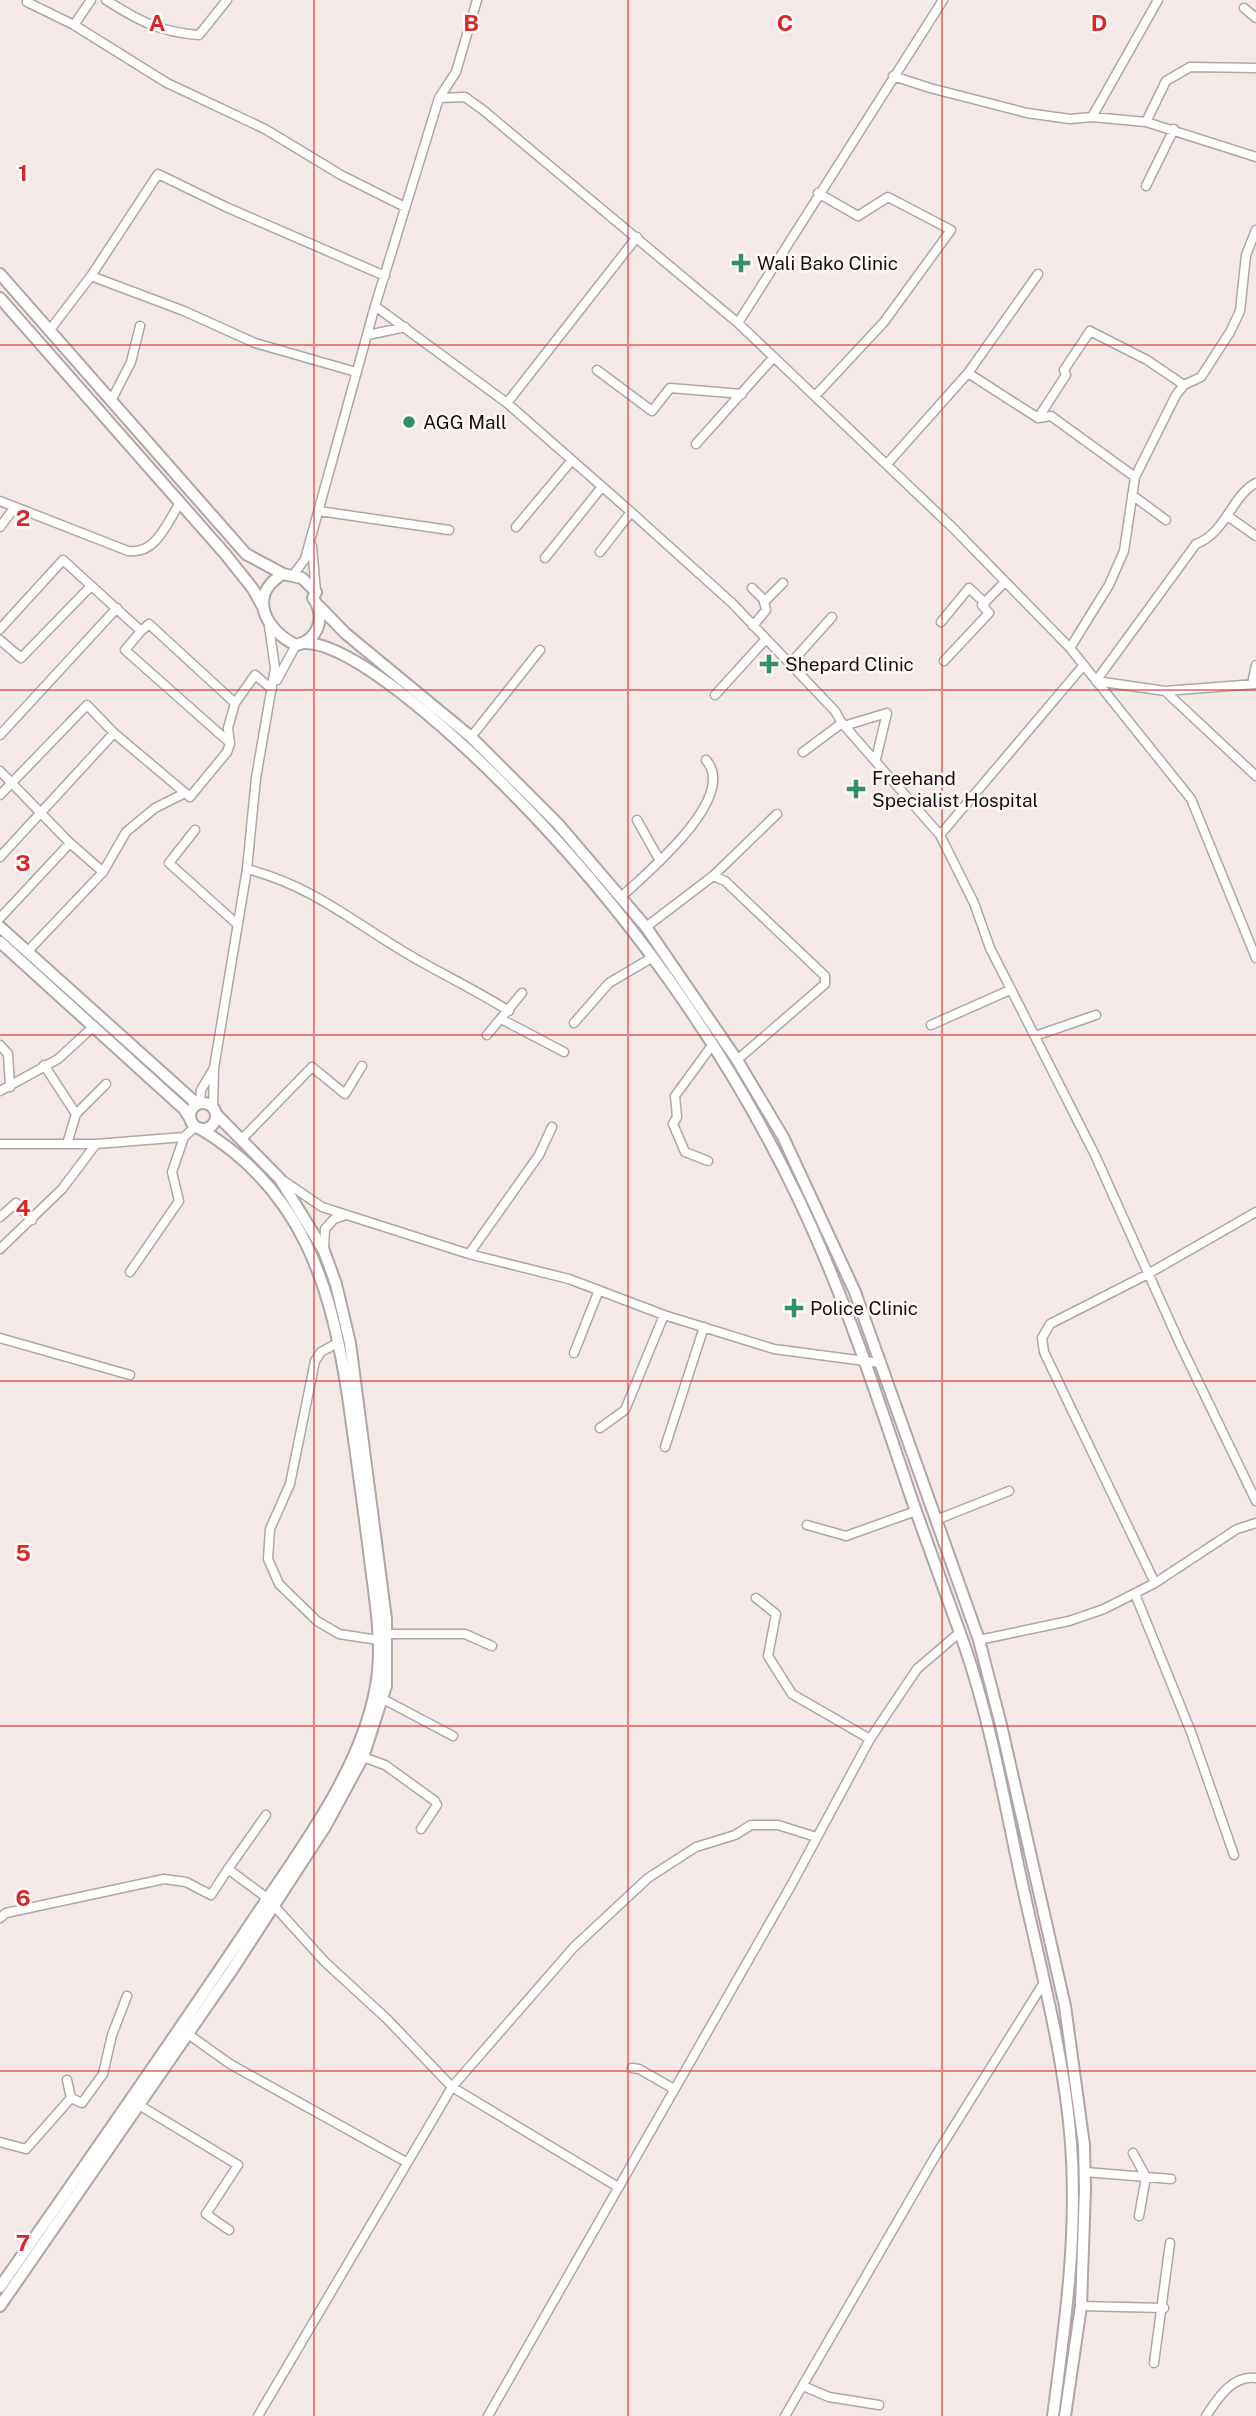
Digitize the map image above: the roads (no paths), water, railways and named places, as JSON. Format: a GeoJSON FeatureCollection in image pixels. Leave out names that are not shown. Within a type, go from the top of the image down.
{"type":"FeatureCollection","features":[{"type":"Feature","properties":{"kind":"main road"},"geometry":{"type":"LineString","coordinates":[[0,274],[246,554],[289,574],[316,592],[313,598],[345,633],[471,737],[558,824],[646,927],[737,1060],[801,1172],[855,1292],[979,1640],[1065,2006],[1081,2119],[1085,2172],[1081,2306],[1065,2416]]}},
{"type":"Feature","properties":{"kind":"main road"},"geometry":{"type":"LineString","coordinates":[[0,298],[244,577],[264,609],[269,626],[300,644],[321,643],[363,666],[438,723],[478,759],[562,844],[653,957],[713,1044],[801,1204],[864,1361],[959,1633],[997,1773],[1043,1984],[1066,2101],[1073,2188],[1070,2283],[1053,2416]]}},
{"type":"Feature","properties":{"kind":"main road"},"geometry":{"type":"LineString","coordinates":[[264,609],[269,589],[289,574]]}},
{"type":"Feature","properties":{"kind":"main road"},"geometry":{"type":"LineString","coordinates":[[300,644],[313,637],[318,627],[319,606]]}},
{"type":"Feature","properties":{"kind":"main road"},"geometry":{"type":"LineString","coordinates":[[0,927],[198,1104],[215,1111],[280,1179],[324,1251],[339,1293],[351,1343],[383,1637],[375,1690],[361,1735],[338,1787],[188,2034],[0,2306]]}},
{"type":"Feature","properties":{"kind":"main road"},"geometry":{"type":"LineString","coordinates":[[0,942],[184,1110],[195,1125],[239,1154],[273,1191],[316,1263],[326,1286],[339,1342],[389,1670],[383,1699],[363,1757],[347,1790],[270,1903],[4,2274],[0,2287]]}},
{"type":"Feature","properties":{"kind":"main road"},"geometry":{"type":"LineString","coordinates":[[195,1125],[192,1110],[198,1104]]}},
{"type":"Feature","properties":{"kind":"main road"},"geometry":{"type":"LineString","coordinates":[[195,1125],[212,1126],[215,1111]]}},
{"type":"Feature","properties":{"kind":"street"},"geometry":{"type":"LineString","coordinates":[[74,25],[91,0]]}},
{"type":"Feature","properties":{"kind":"street"},"geometry":{"type":"LineString","coordinates":[[106,0],[145,24],[171,33],[199,35],[227,0]]}},
{"type":"Feature","properties":{"kind":"street"},"geometry":{"type":"LineString","coordinates":[[289,574],[305,559],[405,207],[439,98],[456,72],[477,0]]}},
{"type":"Feature","properties":{"kind":"street"},"geometry":{"type":"LineString","coordinates":[[738,323],[818,192],[943,0]]}},
{"type":"Feature","properties":{"kind":"street"},"geometry":{"type":"LineString","coordinates":[[1092,117],[1158,0]]}},
{"type":"Feature","properties":{"kind":"street"},"geometry":{"type":"LineString","coordinates":[[27,2],[74,25],[167,83],[265,129],[341,175],[405,207]]}},
{"type":"Feature","properties":{"kind":"street"},"geometry":{"type":"LineString","coordinates":[[1244,8],[1256,18]]}},
{"type":"Feature","properties":{"kind":"street"},"geometry":{"type":"LineString","coordinates":[[1146,122],[1166,81],[1190,67],[1256,68]]}},
{"type":"Feature","properties":{"kind":"street"},"geometry":{"type":"LineString","coordinates":[[893,75],[930,88],[1027,113],[1070,120],[1092,117],[1146,122],[1256,157]]}},
{"type":"Feature","properties":{"kind":"street"},"geometry":{"type":"LineString","coordinates":[[439,98],[465,97],[738,323],[887,464],[1070,648],[1191,799],[1256,958]]}},
{"type":"Feature","properties":{"kind":"street"},"geometry":{"type":"LineString","coordinates":[[1146,186],[1174,129]]}},
{"type":"Feature","properties":{"kind":"street"},"geometry":{"type":"LineString","coordinates":[[49,331],[91,276],[158,174],[226,207],[385,276]]}},
{"type":"Feature","properties":{"kind":"street"},"geometry":{"type":"LineString","coordinates":[[815,397],[884,322],[951,230],[888,197],[858,216],[818,192]]}},
{"type":"Feature","properties":{"kind":"street"},"geometry":{"type":"LineString","coordinates":[[1070,648],[1109,585],[1124,551],[1135,477],[1184,385],[1201,377],[1240,310],[1247,254],[1256,230]]}},
{"type":"Feature","properties":{"kind":"street"},"geometry":{"type":"LineString","coordinates":[[507,403],[637,237]]}},
{"type":"Feature","properties":{"kind":"street"},"geometry":{"type":"LineString","coordinates":[[887,464],[968,373],[1038,274]]}},
{"type":"Feature","properties":{"kind":"street"},"geometry":{"type":"LineString","coordinates":[[91,276],[184,311],[255,343],[356,372]]}},
{"type":"Feature","properties":{"kind":"street"},"geometry":{"type":"LineString","coordinates":[[375,306],[507,403],[631,512],[753,626],[835,711],[940,835],[974,903],[990,948],[1095,1155],[1148,1274],[1256,1500]]}},
{"type":"Feature","properties":{"kind":"street"},"geometry":{"type":"LineString","coordinates":[[111,401],[131,362],[140,326]]}},
{"type":"Feature","properties":{"kind":"street"},"geometry":{"type":"LineString","coordinates":[[368,335],[405,327]]}},
{"type":"Feature","properties":{"kind":"street"},"geometry":{"type":"LineString","coordinates":[[1038,418],[1066,375],[1063,370],[1090,331],[1147,360],[1184,385]]}},
{"type":"Feature","properties":{"kind":"street"},"geometry":{"type":"LineString","coordinates":[[696,444],[773,358]]}},
{"type":"Feature","properties":{"kind":"street"},"geometry":{"type":"LineString","coordinates":[[597,370],[652,411],[670,388],[742,394]]}},
{"type":"Feature","properties":{"kind":"street"},"geometry":{"type":"LineString","coordinates":[[968,373],[1038,418],[1051,416],[1135,477]]}},
{"type":"Feature","properties":{"kind":"street"},"geometry":{"type":"LineString","coordinates":[[516,527],[572,460]]}},
{"type":"Feature","properties":{"kind":"street"},"geometry":{"type":"LineString","coordinates":[[1096,681],[1196,544],[1204,541],[1229,517],[1249,487],[1256,483]]}},
{"type":"Feature","properties":{"kind":"street"},"geometry":{"type":"LineString","coordinates":[[545,558],[601,488]]}},
{"type":"Feature","properties":{"kind":"street"},"geometry":{"type":"LineString","coordinates":[[1132,495],[1166,520]]}},
{"type":"Feature","properties":{"kind":"street"},"geometry":{"type":"LineString","coordinates":[[0,501],[128,551],[140,553],[151,549],[180,503]]}},
{"type":"Feature","properties":{"kind":"street"},"geometry":{"type":"LineString","coordinates":[[0,527],[15,507]]}},
{"type":"Feature","properties":{"kind":"street"},"geometry":{"type":"LineString","coordinates":[[319,511],[449,530]]}},
{"type":"Feature","properties":{"kind":"street"},"geometry":{"type":"LineString","coordinates":[[600,552],[631,512]]}},
{"type":"Feature","properties":{"kind":"street"},"geometry":{"type":"LineString","coordinates":[[1229,517],[1256,536]]}},
{"type":"Feature","properties":{"kind":"street"},"geometry":{"type":"LineString","coordinates":[[315,526],[312,562],[316,592]]}},
{"type":"Feature","properties":{"kind":"street"},"geometry":{"type":"LineString","coordinates":[[0,629],[63,560],[141,631]]}},
{"type":"Feature","properties":{"kind":"street"},"geometry":{"type":"LineString","coordinates":[[944,661],[989,613],[982,606],[1005,582]]}},
{"type":"Feature","properties":{"kind":"street"},"geometry":{"type":"LineString","coordinates":[[765,601],[783,583]]}},
{"type":"Feature","properties":{"kind":"street"},"geometry":{"type":"LineString","coordinates":[[0,640],[21,658],[90,586]]}},
{"type":"Feature","properties":{"kind":"street"},"geometry":{"type":"LineString","coordinates":[[752,588],[765,601],[766,610],[753,626]]}},
{"type":"Feature","properties":{"kind":"street"},"geometry":{"type":"LineString","coordinates":[[941,622],[969,588],[985,603]]}},
{"type":"Feature","properties":{"kind":"street"},"geometry":{"type":"LineString","coordinates":[[0,735],[117,608]]}},
{"type":"Feature","properties":{"kind":"street"},"geometry":{"type":"LineString","coordinates":[[790,664],[832,617]]}},
{"type":"Feature","properties":{"kind":"street"},"geometry":{"type":"LineString","coordinates":[[230,744],[125,650],[149,624],[235,703]]}},
{"type":"Feature","properties":{"kind":"street"},"geometry":{"type":"LineString","coordinates":[[215,1111],[214,1068],[247,869],[256,778],[275,668],[269,626]]}},
{"type":"Feature","properties":{"kind":"street"},"geometry":{"type":"LineString","coordinates":[[715,695],[766,639]]}},
{"type":"Feature","properties":{"kind":"street"},"geometry":{"type":"LineString","coordinates":[[272,688],[282,664],[300,644]]}},
{"type":"Feature","properties":{"kind":"street"},"geometry":{"type":"LineString","coordinates":[[471,737],[540,650]]}},
{"type":"Feature","properties":{"kind":"street"},"geometry":{"type":"LineString","coordinates":[[1096,681],[1165,691],[1254,684],[1256,665]]}},
{"type":"Feature","properties":{"kind":"street"},"geometry":{"type":"LineString","coordinates":[[940,835],[1083,666]]}},
{"type":"Feature","properties":{"kind":"street"},"geometry":{"type":"LineString","coordinates":[[0,795],[87,705],[114,733],[183,794],[190,797],[227,752],[230,744],[228,728],[235,703],[256,675],[272,688]]}},
{"type":"Feature","properties":{"kind":"street"},"geometry":{"type":"LineString","coordinates":[[1165,691],[1256,776]]}},
{"type":"Feature","properties":{"kind":"street"},"geometry":{"type":"LineString","coordinates":[[803,752],[844,724],[887,713],[876,759]]}},
{"type":"Feature","properties":{"kind":"street"},"geometry":{"type":"LineString","coordinates":[[0,857],[114,733]]}},
{"type":"Feature","properties":{"kind":"street"},"geometry":{"type":"LineString","coordinates":[[621,897],[685,836],[708,800],[715,782],[715,769],[706,760]]}},
{"type":"Feature","properties":{"kind":"street"},"geometry":{"type":"LineString","coordinates":[[0,771],[70,843],[103,872]]}},
{"type":"Feature","properties":{"kind":"street"},"geometry":{"type":"LineString","coordinates":[[27,952],[103,872],[125,832],[155,808],[183,794]]}},
{"type":"Feature","properties":{"kind":"street"},"geometry":{"type":"LineString","coordinates":[[646,927],[713,876],[777,814]]}},
{"type":"Feature","properties":{"kind":"street"},"geometry":{"type":"LineString","coordinates":[[636,820],[660,861]]}},
{"type":"Feature","properties":{"kind":"street"},"geometry":{"type":"LineString","coordinates":[[195,830],[169,863],[237,923]]}},
{"type":"Feature","properties":{"kind":"street"},"geometry":{"type":"LineString","coordinates":[[0,918],[70,843]]}},
{"type":"Feature","properties":{"kind":"street"},"geometry":{"type":"LineString","coordinates":[[247,869],[274,876],[345,911],[413,957],[464,982],[509,1011]]}},
{"type":"Feature","properties":{"kind":"street"},"geometry":{"type":"LineString","coordinates":[[713,876],[725,881],[825,976],[825,984],[737,1060]]}},
{"type":"Feature","properties":{"kind":"street"},"geometry":{"type":"LineString","coordinates":[[574,1023],[609,983],[653,957]]}},
{"type":"Feature","properties":{"kind":"street"},"geometry":{"type":"LineString","coordinates":[[931,1025],[1010,990]]}},
{"type":"Feature","properties":{"kind":"street"},"geometry":{"type":"LineString","coordinates":[[487,1035],[503,1020],[522,993]]}},
{"type":"Feature","properties":{"kind":"street"},"geometry":{"type":"LineString","coordinates":[[1035,1036],[1096,1015]]}},
{"type":"Feature","properties":{"kind":"street"},"geometry":{"type":"LineString","coordinates":[[503,1020],[564,1052]]}},
{"type":"Feature","properties":{"kind":"street"},"geometry":{"type":"LineString","coordinates":[[0,1091],[58,1059],[94,1026]]}},
{"type":"Feature","properties":{"kind":"street"},"geometry":{"type":"LineString","coordinates":[[708,1161],[685,1152],[673,1124],[677,1117],[675,1096],[713,1044]]}},
{"type":"Feature","properties":{"kind":"street"},"geometry":{"type":"LineString","coordinates":[[0,1045],[8,1054],[10,1087]]}},
{"type":"Feature","properties":{"kind":"street"},"geometry":{"type":"LineString","coordinates":[[44,1065],[76,1114]]}},
{"type":"Feature","properties":{"kind":"street"},"geometry":{"type":"LineString","coordinates":[[241,1140],[312,1067],[345,1094],[362,1066]]}},
{"type":"Feature","properties":{"kind":"street"},"geometry":{"type":"LineString","coordinates":[[198,1104],[201,1090],[214,1068]]}},
{"type":"Feature","properties":{"kind":"street"},"geometry":{"type":"LineString","coordinates":[[67,1143],[76,1114],[106,1084]]}},
{"type":"Feature","properties":{"kind":"street"},"geometry":{"type":"LineString","coordinates":[[130,1272],[179,1201],[172,1172],[184,1137],[195,1125]]}},
{"type":"Feature","properties":{"kind":"street"},"geometry":{"type":"LineString","coordinates":[[469,1254],[539,1155],[552,1127]]}},
{"type":"Feature","properties":{"kind":"street"},"geometry":{"type":"LineString","coordinates":[[0,1144],[96,1144],[184,1137]]}},
{"type":"Feature","properties":{"kind":"street"},"geometry":{"type":"LineString","coordinates":[[2,1245],[32,1220],[62,1189],[96,1144]]}},
{"type":"Feature","properties":{"kind":"street"},"geometry":{"type":"LineString","coordinates":[[280,1179],[317,1204],[346,1215],[469,1254],[569,1279],[664,1315],[774,1349],[880,1363]]}},
{"type":"Feature","properties":{"kind":"street"},"geometry":{"type":"LineString","coordinates":[[0,1217],[16,1203],[32,1220]]}},
{"type":"Feature","properties":{"kind":"street"},"geometry":{"type":"LineString","coordinates":[[0,1204],[8,1210]]}},
{"type":"Feature","properties":{"kind":"street"},"geometry":{"type":"LineString","coordinates":[[1155,1583],[1042,1344],[1044,1331],[1050,1324],[1148,1274],[1256,1212]]}},
{"type":"Feature","properties":{"kind":"street"},"geometry":{"type":"LineString","coordinates":[[324,1251],[325,1229],[334,1219],[346,1215]]}},
{"type":"Feature","properties":{"kind":"street"},"geometry":{"type":"LineString","coordinates":[[574,1353],[599,1290]]}},
{"type":"Feature","properties":{"kind":"street"},"geometry":{"type":"LineString","coordinates":[[600,1429],[625,1410],[664,1315]]}},
{"type":"Feature","properties":{"kind":"street"},"geometry":{"type":"LineString","coordinates":[[665,1447],[704,1327]]}},
{"type":"Feature","properties":{"kind":"street"},"geometry":{"type":"LineString","coordinates":[[0,1338],[130,1375]]}},
{"type":"Feature","properties":{"kind":"street"},"geometry":{"type":"LineString","coordinates":[[339,1342],[321,1352],[315,1361],[290,1484],[270,1529],[268,1559],[279,1584],[317,1621],[339,1634],[383,1637],[465,1634],[492,1646]]}},
{"type":"Feature","properties":{"kind":"street"},"geometry":{"type":"LineString","coordinates":[[936,1520],[1009,1491]]}},
{"type":"Feature","properties":{"kind":"street"},"geometry":{"type":"LineString","coordinates":[[807,1525],[846,1536],[916,1510]]}},
{"type":"Feature","properties":{"kind":"street"},"geometry":{"type":"LineString","coordinates":[[979,1640],[1069,1621],[1135,1594],[1237,1529],[1256,1523]]}},
{"type":"Feature","properties":{"kind":"street"},"geometry":{"type":"LineString","coordinates":[[1135,1594],[1191,1732],[1234,1855]]}},
{"type":"Feature","properties":{"kind":"street"},"geometry":{"type":"LineString","coordinates":[[756,1598],[776,1615],[768,1656],[782,1683],[792,1694],[870,1739]]}},
{"type":"Feature","properties":{"kind":"street"},"geometry":{"type":"LineString","coordinates":[[488,2416],[870,1739],[917,1669],[959,1633]]}},
{"type":"Feature","properties":{"kind":"street"},"geometry":{"type":"LineString","coordinates":[[383,1699],[453,1737]]}},
{"type":"Feature","properties":{"kind":"street"},"geometry":{"type":"LineString","coordinates":[[363,1757],[385,1765],[435,1801],[437,1805],[421,1829]]}},
{"type":"Feature","properties":{"kind":"street"},"geometry":{"type":"LineString","coordinates":[[0,1918],[6,1913],[164,1879],[186,1882],[211,1895],[266,1815]]}},
{"type":"Feature","properties":{"kind":"street"},"geometry":{"type":"LineString","coordinates":[[258,2416],[452,2087],[574,1947],[648,1878],[673,1860],[751,1825],[778,1825],[816,1837]]}},
{"type":"Feature","properties":{"kind":"street"},"geometry":{"type":"LineString","coordinates":[[228,1869],[270,1903],[452,2087],[618,2187]]}},
{"type":"Feature","properties":{"kind":"street"},"geometry":{"type":"LineString","coordinates":[[785,2416],[936,2155],[1043,1984]]}},
{"type":"Feature","properties":{"kind":"street"},"geometry":{"type":"LineString","coordinates":[[66,2080],[71,2098],[82,2104],[103,2074],[111,2035],[127,1996]]}},
{"type":"Feature","properties":{"kind":"street"},"geometry":{"type":"LineString","coordinates":[[188,2034],[242,2071],[407,2162]]}},
{"type":"Feature","properties":{"kind":"street"},"geometry":{"type":"LineString","coordinates":[[632,2068],[639,2068],[674,2089]]}},
{"type":"Feature","properties":{"kind":"street"},"geometry":{"type":"LineString","coordinates":[[0,2142],[26,2149],[71,2098]]}},
{"type":"Feature","properties":{"kind":"street"},"geometry":{"type":"LineString","coordinates":[[139,2105],[238,2165],[206,2214],[229,2230]]}},
{"type":"Feature","properties":{"kind":"street"},"geometry":{"type":"LineString","coordinates":[[1133,2153],[1146,2177],[1139,2216]]}},
{"type":"Feature","properties":{"kind":"street"},"geometry":{"type":"LineString","coordinates":[[1085,2172],[1171,2179]]}},
{"type":"Feature","properties":{"kind":"street"},"geometry":{"type":"LineString","coordinates":[[1154,2363],[1164,2308],[1170,2243]]}},
{"type":"Feature","properties":{"kind":"street"},"geometry":{"type":"LineString","coordinates":[[1081,2306],[1164,2308]]}},
{"type":"Feature","properties":{"kind":"street"},"geometry":{"type":"LineString","coordinates":[[1206,2416],[1221,2394],[1239,2378],[1256,2378]]}},
{"type":"Feature","properties":{"kind":"street"},"geometry":{"type":"LineString","coordinates":[[803,2386],[829,2397],[879,2404]]}},
{"type":"Feature","properties":{"kind":"place","name":"Wali Bako Clinic"},"geometry":{"type":"Point","coordinates":[741,263]}},
{"type":"Feature","properties":{"kind":"place","name":"AGG Mall"},"geometry":{"type":"Point","coordinates":[409,422]}},
{"type":"Feature","properties":{"kind":"place","name":"Shepard Clinic"},"geometry":{"type":"Point","coordinates":[769,664]}},
{"type":"Feature","properties":{"kind":"place","name":"Freehand Specialist Hospital"},"geometry":{"type":"Point","coordinates":[856,789]}},
{"type":"Feature","properties":{"kind":"place","name":"Police Clinic"},"geometry":{"type":"Point","coordinates":[794,1308]}}]}
